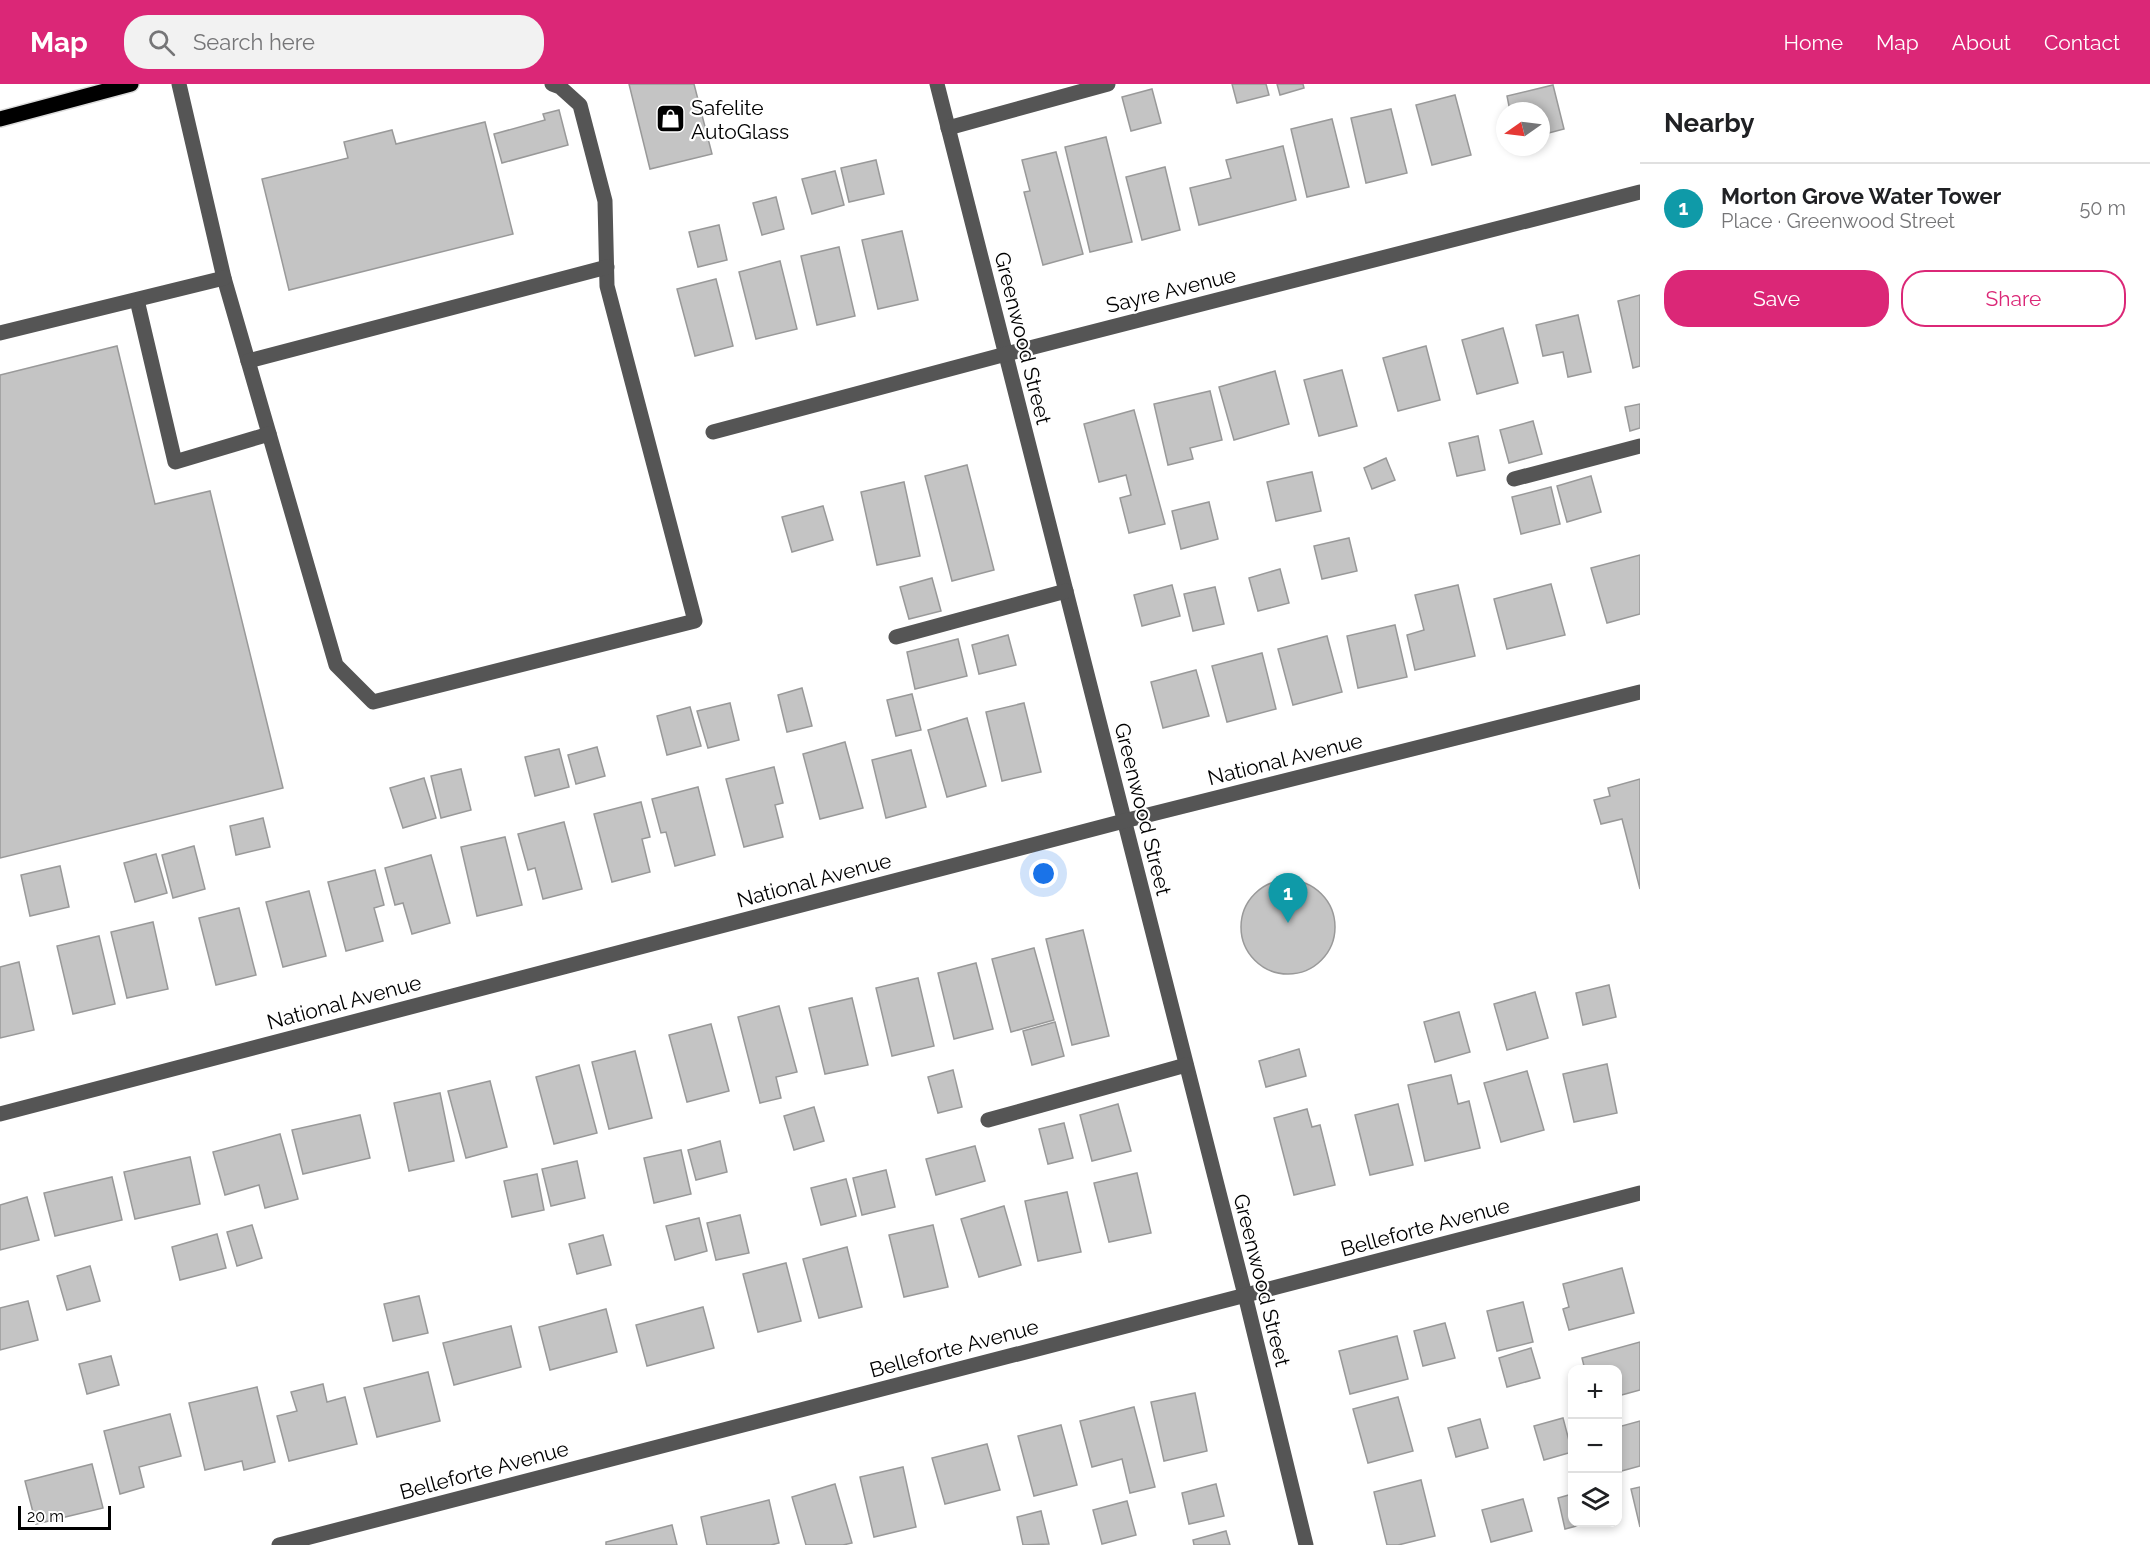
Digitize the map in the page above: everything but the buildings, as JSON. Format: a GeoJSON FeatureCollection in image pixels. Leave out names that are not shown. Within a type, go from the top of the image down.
{"type":"FeatureCollection","features":[{"type":"Feature","properties":{"kind":"main road"},"geometry":{"type":"LineString","coordinates":[[0,119],[131,84]]}},
{"type":"Feature","properties":{"kind":"street"},"geometry":{"type":"LineString","coordinates":[[179,84],[224,278],[336,665],[373,702],[695,621],[607,286],[605,201],[580,105],[560,87],[552,84]]}},
{"type":"Feature","properties":{"kind":"street"},"geometry":{"type":"LineString","coordinates":[[948,128],[1108,84]]}},
{"type":"Feature","properties":{"kind":"street","name":"Greenwood Street"},"geometry":{"type":"LineString","coordinates":[[941,85],[948,128],[1245,1295],[1306,1545]]}},
{"type":"Feature","properties":{"kind":"street","name":"Sayre Avenue"},"geometry":{"type":"LineString","coordinates":[[713,432],[1006,354],[1640,192]]}},
{"type":"Feature","properties":{"kind":"street"},"geometry":{"type":"LineString","coordinates":[[248,362],[607,267]]}},
{"type":"Feature","properties":{"kind":"street"},"geometry":{"type":"LineString","coordinates":[[0,333],[224,278]]}},
{"type":"Feature","properties":{"kind":"street"},"geometry":{"type":"LineString","coordinates":[[137,300],[176,462],[269,434]]}},
{"type":"Feature","properties":{"kind":"street"},"geometry":{"type":"LineString","coordinates":[[1514,479],[1640,446]]}},
{"type":"Feature","properties":{"kind":"street"},"geometry":{"type":"LineString","coordinates":[[896,637],[1066,591]]}},
{"type":"Feature","properties":{"kind":"street","name":"National Avenue"},"geometry":{"type":"LineString","coordinates":[[0,1114],[1124,821],[1640,692]]}},
{"type":"Feature","properties":{"kind":"street"},"geometry":{"type":"LineString","coordinates":[[988,1120],[1186,1065]]}},
{"type":"Feature","properties":{"kind":"street","name":"Belleforte Avenue"},"geometry":{"type":"LineString","coordinates":[[279,1545],[1640,1192]]}},
{"type":"Feature","properties":{"kind":"place","name":"Safelite AutoGlass"},"geometry":{"type":"Point","coordinates":[670,119]}},
{"type":"Feature","properties":{"kind":"place","name":"Morton Grove Water Tower"},"geometry":{"type":"Point","coordinates":[1288,923]}}]}
